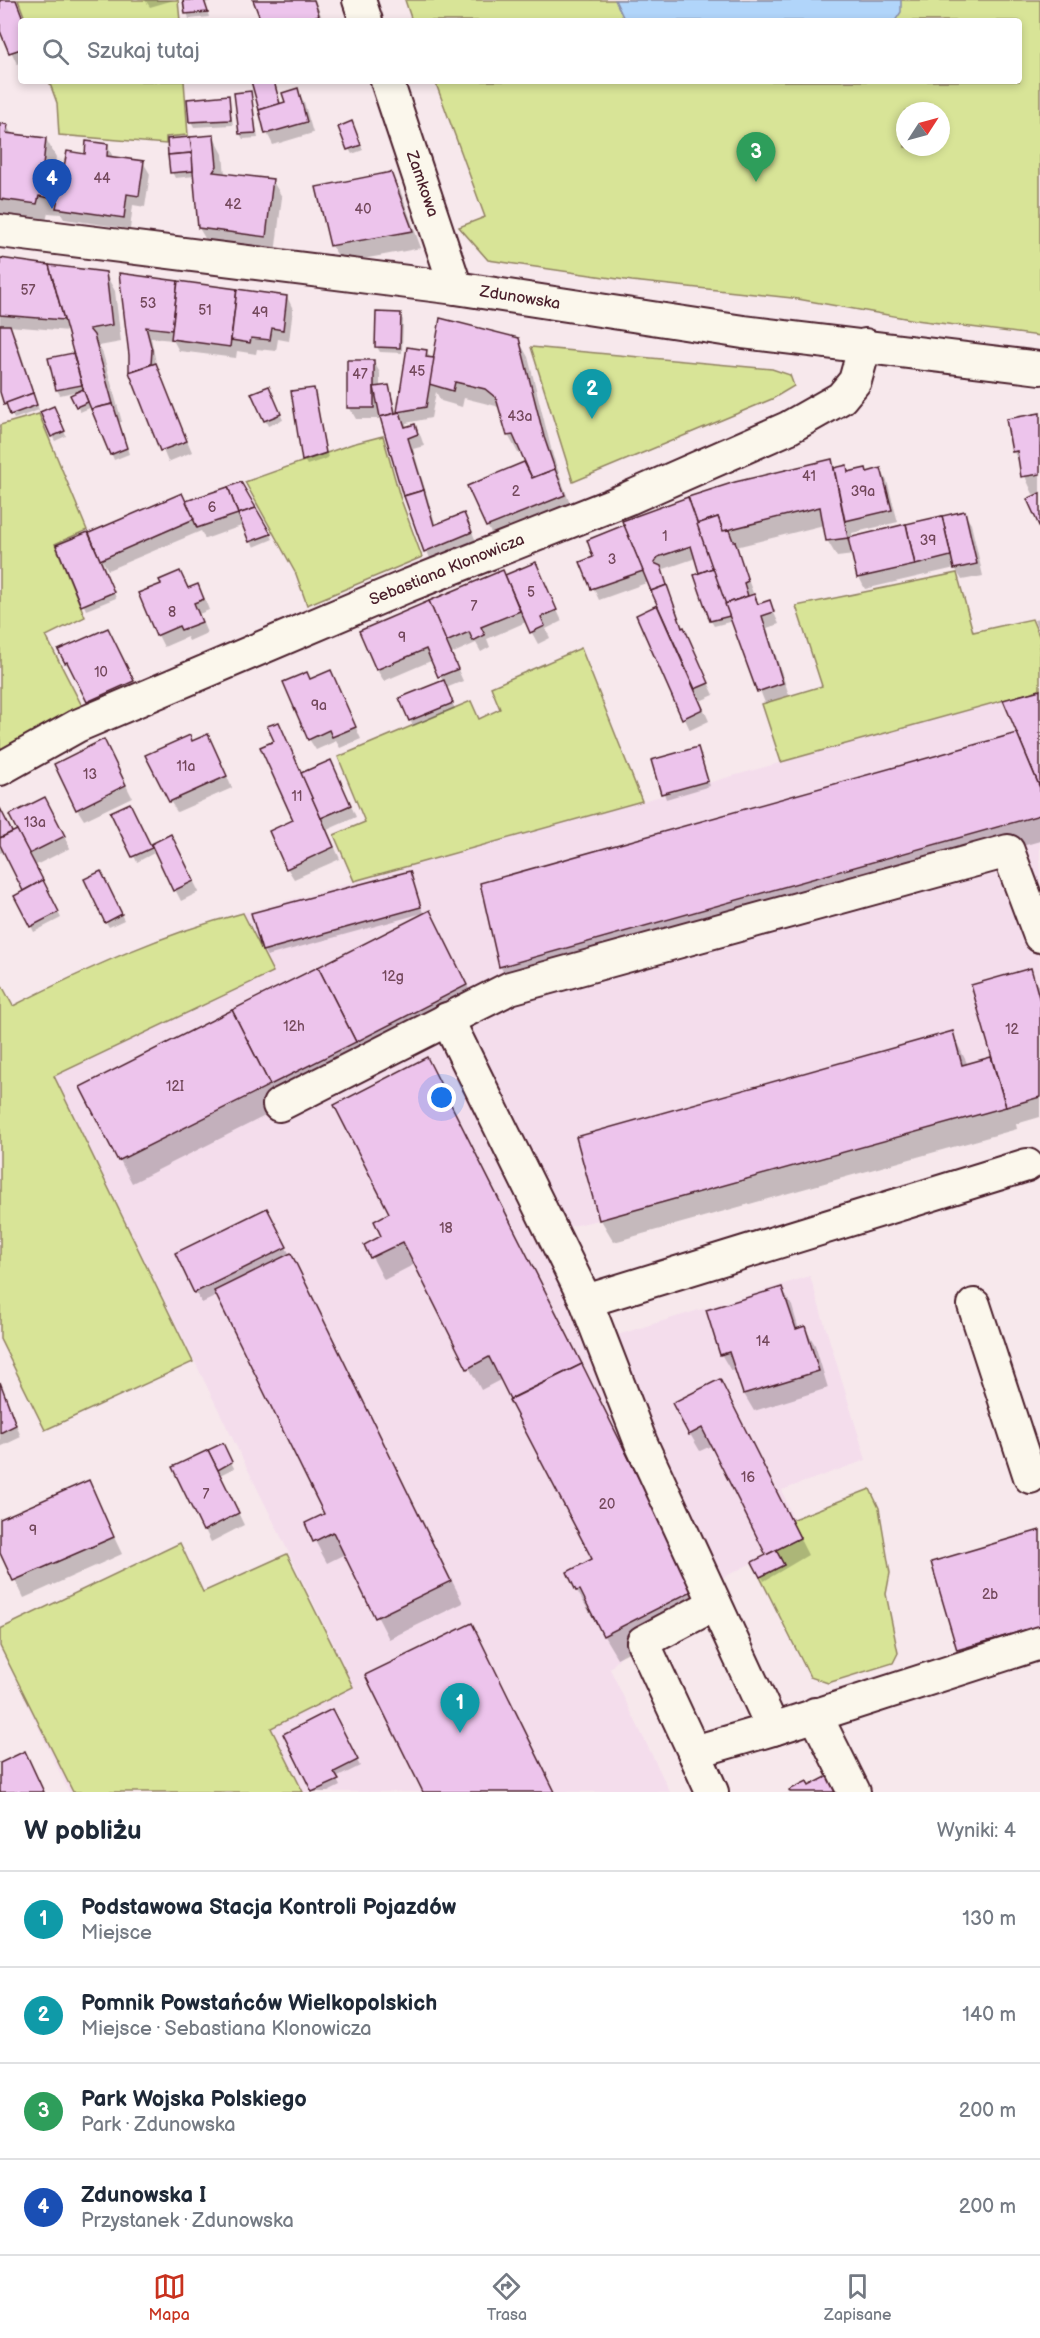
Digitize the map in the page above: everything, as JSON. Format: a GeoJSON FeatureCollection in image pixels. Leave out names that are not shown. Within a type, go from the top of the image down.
{"type":"FeatureCollection","features":[{"type":"Feature","properties":{"kind":"street"},"geometry":{"type":"LineString","coordinates":[[359,0],[365,18]]}},
{"type":"Feature","properties":{"kind":"street","name":"Zamkowa"},"geometry":{"type":"LineString","coordinates":[[388,84],[456,288]]}},
{"type":"Feature","properties":{"kind":"street","name":"Zdunowska"},"geometry":{"type":"LineString","coordinates":[[0,231],[456,288],[743,332],[1040,368]]}},
{"type":"Feature","properties":{"kind":"street","name":"Sebastiana Klonowicza"},"geometry":{"type":"LineString","coordinates":[[0,769],[77,726],[406,586],[629,498],[788,428],[841,398],[855,381],[865,345]]}},
{"type":"Feature","properties":{"kind":"street"},"geometry":{"type":"LineString","coordinates":[[279,1105],[510,988],[1008,851],[1040,936]]}},
{"type":"Feature","properties":{"kind":"street"},"geometry":{"type":"LineString","coordinates":[[447,1019],[585,1301],[641,1443],[773,1729]]}},
{"type":"Feature","properties":{"kind":"street"},"geometry":{"type":"LineString","coordinates":[[585,1301],[1036,1162]]}},
{"type":"Feature","properties":{"kind":"street"},"geometry":{"type":"LineString","coordinates":[[974,1305],[1030,1478]]}},
{"type":"Feature","properties":{"kind":"street"},"geometry":{"type":"LineString","coordinates":[[712,1792],[644,1642],[715,1604]]}},
{"type":"Feature","properties":{"kind":"street"},"geometry":{"type":"LineString","coordinates":[[694,1752],[773,1729],[1040,1643]]}},
{"type":"Feature","properties":{"kind":"street"},"geometry":{"type":"LineString","coordinates":[[815,1714],[854,1792]]}},
{"type":"Feature","properties":{"kind":"shaded area"},"geometry":{"type":"Polygon","coordinates":[[[1040,690],[1040,1097],[599,1220],[541,1233],[594,1342],[810,1276],[866,1460],[782,1490],[800,1538],[701,1589],[696,1606],[635,1639],[610,1669],[670,1792],[69,1792],[0,1646],[0,1629],[180,1543],[203,1592],[287,1554],[352,1681],[54,1076],[273,972],[243,913],[1040,690]]]}},
{"type":"Feature","properties":{"kind":"green space"},"geometry":{"type":"Polygon","coordinates":[[[18,0],[178,0],[180,18],[25,18],[18,0]]]}},
{"type":"Feature","properties":{"kind":"green space"},"geometry":{"type":"Polygon","coordinates":[[[405,0],[1040,0],[1040,336],[916,320],[792,298],[632,281],[488,260],[459,227],[485,217],[436,84],[1022,84],[1022,18],[411,18],[405,0]]]}},
{"type":"Feature","properties":{"kind":"green space"},"geometry":{"type":"Polygon","coordinates":[[[50,84],[184,84],[188,135],[166,137],[166,144],[59,135],[57,103],[50,84]]]}},
{"type":"Feature","properties":{"kind":"green space"},"geometry":{"type":"Polygon","coordinates":[[[531,347],[772,369],[790,375],[794,386],[772,399],[573,482],[531,347]]]}},
{"type":"Feature","properties":{"kind":"green space"},"geometry":{"type":"Polygon","coordinates":[[[39,414],[87,530],[55,544],[85,617],[46,636],[82,706],[0,751],[0,425],[39,414]]]}},
{"type":"Feature","properties":{"kind":"green space"},"geometry":{"type":"Polygon","coordinates":[[[383,436],[400,497],[422,557],[307,605],[296,574],[245,482],[352,444],[383,436]]]}},
{"type":"Feature","properties":{"kind":"green space"},"geometry":{"type":"Polygon","coordinates":[[[957,573],[973,632],[1032,619],[1040,638],[1040,690],[781,762],[762,704],[822,686],[796,606],[957,573]]]}},
{"type":"Feature","properties":{"kind":"green space"},"geometry":{"type":"Polygon","coordinates":[[[581,648],[642,801],[354,881],[334,835],[365,822],[338,757],[471,701],[479,719],[500,709],[491,687],[581,648]]]}},
{"type":"Feature","properties":{"kind":"green space"},"geometry":{"type":"Polygon","coordinates":[[[243,913],[273,972],[54,1076],[193,1362],[45,1430],[0,1339],[0,982],[13,1006],[126,953],[183,931],[243,913]]]}},
{"type":"Feature","properties":{"kind":"green space"},"geometry":{"type":"Polygon","coordinates":[[[870,1489],[879,1508],[890,1573],[886,1594],[898,1653],[893,1663],[828,1683],[810,1677],[760,1577],[784,1565],[776,1550],[800,1538],[791,1520],[870,1489]]]}},
{"type":"Feature","properties":{"kind":"green space"},"geometry":{"type":"Polygon","coordinates":[[[180,1543],[203,1592],[287,1554],[353,1687],[271,1728],[303,1792],[73,1792],[0,1646],[0,1629],[180,1543]]]}},
{"type":"Feature","properties":{"kind":"water"},"geometry":{"type":"Polygon","coordinates":[[[615,0],[901,0],[901,12],[897,18],[624,18],[615,0]]]}},
{"type":"Feature","properties":{"kind":"building"},"geometry":{"type":"Polygon","coordinates":[[[0,0],[16,0],[23,18],[18,18],[18,50],[9,53],[0,31],[0,0]]]}},
{"type":"Feature","properties":{"kind":"building"},"geometry":{"type":"Polygon","coordinates":[[[183,0],[204,0],[208,12],[185,14],[183,0]]]}},
{"type":"Feature","properties":{"kind":"building"},"geometry":{"type":"Polygon","coordinates":[[[253,0],[314,0],[319,15],[311,18],[260,18],[253,0]]]}},
{"type":"Feature","properties":{"kind":"building"},"geometry":{"type":"Polygon","coordinates":[[[252,84],[275,84],[280,104],[259,110],[252,84]]]}},
{"type":"Feature","properties":{"kind":"building"},"geometry":{"type":"Polygon","coordinates":[[[298,88],[307,122],[265,134],[259,110],[285,102],[282,93],[298,88]]]}},
{"type":"Feature","properties":{"kind":"building"},"geometry":{"type":"Polygon","coordinates":[[[251,91],[256,133],[239,134],[234,93],[251,91]]]}},
{"type":"Feature","properties":{"kind":"building"},"geometry":{"type":"Polygon","coordinates":[[[229,95],[231,120],[189,122],[187,99],[229,95]]]}},
{"type":"Feature","properties":{"kind":"building"},"geometry":{"type":"Polygon","coordinates":[[[352,121],[361,145],[347,150],[338,127],[352,121]]]}},
{"type":"Feature","properties":{"kind":"building"},"geometry":{"type":"Polygon","coordinates":[[[0,123],[8,125],[6,133],[46,138],[43,166],[54,167],[50,198],[39,196],[37,204],[0,199],[0,123]]]}},
{"type":"Feature","properties":{"kind":"building"},"geometry":{"type":"Polygon","coordinates":[[[214,135],[217,166],[213,172],[273,179],[266,237],[198,228],[190,137],[214,135]]]}},
{"type":"Feature","properties":{"kind":"building"},"geometry":{"type":"Polygon","coordinates":[[[190,137],[192,153],[168,155],[167,139],[190,137]]]}},
{"type":"Feature","properties":{"kind":"building"},"geometry":{"type":"Polygon","coordinates":[[[86,141],[108,144],[107,156],[144,161],[139,196],[127,194],[124,218],[56,208],[67,151],[85,154],[86,141]]]}},
{"type":"Feature","properties":{"kind":"building"},"geometry":{"type":"Polygon","coordinates":[[[192,153],[193,171],[170,173],[168,155],[192,153]]]}},
{"type":"Feature","properties":{"kind":"building"},"geometry":{"type":"Polygon","coordinates":[[[391,172],[413,231],[330,246],[316,187],[391,172]]]}},
{"type":"Feature","properties":{"kind":"building"},"geometry":{"type":"Polygon","coordinates":[[[0,258],[49,265],[64,320],[0,315],[0,258]]]}},
{"type":"Feature","properties":{"kind":"building"},"geometry":{"type":"Polygon","coordinates":[[[49,265],[106,272],[112,325],[89,329],[94,335],[113,404],[91,409],[84,392],[49,265]]]}},
{"type":"Feature","properties":{"kind":"building"},"geometry":{"type":"Polygon","coordinates":[[[119,273],[178,281],[172,330],[146,327],[152,350],[151,364],[129,372],[129,355],[119,273]]]}},
{"type":"Feature","properties":{"kind":"building"},"geometry":{"type":"Polygon","coordinates":[[[178,281],[237,289],[230,347],[171,339],[178,281]]]}},
{"type":"Feature","properties":{"kind":"building"},"geometry":{"type":"Polygon","coordinates":[[[237,289],[287,296],[283,330],[272,328],[270,340],[251,338],[250,343],[231,340],[237,289]]]}},
{"type":"Feature","properties":{"kind":"building"},"geometry":{"type":"Polygon","coordinates":[[[376,312],[401,313],[400,348],[375,347],[376,312]]]}},
{"type":"Feature","properties":{"kind":"building"},"geometry":{"type":"Polygon","coordinates":[[[440,318],[519,338],[544,437],[555,469],[532,478],[513,435],[507,436],[496,398],[485,389],[455,382],[453,391],[429,384],[440,318]]]}},
{"type":"Feature","properties":{"kind":"building"},"geometry":{"type":"Polygon","coordinates":[[[0,325],[10,325],[33,393],[4,405],[0,392],[0,325]]]}},
{"type":"Feature","properties":{"kind":"building"},"geometry":{"type":"Polygon","coordinates":[[[407,347],[427,350],[426,357],[434,358],[426,407],[397,412],[407,347]]]}},
{"type":"Feature","properties":{"kind":"building"},"geometry":{"type":"Polygon","coordinates":[[[73,353],[82,385],[56,390],[48,358],[73,353]]]}},
{"type":"Feature","properties":{"kind":"building"},"geometry":{"type":"Polygon","coordinates":[[[347,360],[374,360],[374,408],[347,408],[347,360]]]}},
{"type":"Feature","properties":{"kind":"building"},"geometry":{"type":"Polygon","coordinates":[[[156,363],[187,441],[160,451],[129,372],[156,363]]]}},
{"type":"Feature","properties":{"kind":"building"},"geometry":{"type":"Polygon","coordinates":[[[389,385],[395,413],[380,417],[374,387],[389,385]]]}},
{"type":"Feature","properties":{"kind":"building"},"geometry":{"type":"Polygon","coordinates":[[[269,386],[281,414],[264,421],[251,393],[269,386]]]}},
{"type":"Feature","properties":{"kind":"building"},"geometry":{"type":"Polygon","coordinates":[[[314,388],[326,453],[302,461],[291,391],[314,388]]]}},
{"type":"Feature","properties":{"kind":"building"},"geometry":{"type":"Polygon","coordinates":[[[83,389],[88,402],[76,407],[70,395],[83,389]]]}},
{"type":"Feature","properties":{"kind":"building"},"geometry":{"type":"Polygon","coordinates":[[[33,393],[37,405],[10,415],[6,403],[33,393]]]}},
{"type":"Feature","properties":{"kind":"building"},"geometry":{"type":"Polygon","coordinates":[[[113,404],[127,448],[110,455],[91,409],[113,404]]]}},
{"type":"Feature","properties":{"kind":"building"},"geometry":{"type":"Polygon","coordinates":[[[54,406],[65,431],[51,437],[40,412],[54,406]]]}},
{"type":"Feature","properties":{"kind":"building"},"geometry":{"type":"Polygon","coordinates":[[[400,412],[405,427],[415,424],[418,434],[408,438],[424,490],[403,496],[380,417],[400,412]]]}},
{"type":"Feature","properties":{"kind":"building"},"geometry":{"type":"Polygon","coordinates":[[[1040,413],[1040,474],[1021,477],[1017,451],[1012,452],[1006,419],[1040,413]]]}},
{"type":"Feature","properties":{"kind":"building"},"geometry":{"type":"Polygon","coordinates":[[[832,459],[848,538],[826,541],[820,507],[723,531],[718,517],[697,524],[688,497],[735,482],[832,459]]]}},
{"type":"Feature","properties":{"kind":"building"},"geometry":{"type":"Polygon","coordinates":[[[524,462],[532,478],[555,469],[565,495],[486,527],[467,486],[524,462]]]}},
{"type":"Feature","properties":{"kind":"building"},"geometry":{"type":"Polygon","coordinates":[[[847,465],[848,472],[866,468],[867,472],[881,468],[892,510],[845,521],[834,468],[847,465]]]}},
{"type":"Feature","properties":{"kind":"building"},"geometry":{"type":"Polygon","coordinates":[[[241,482],[256,508],[238,514],[228,487],[241,482]]]}},
{"type":"Feature","properties":{"kind":"building"},"geometry":{"type":"Polygon","coordinates":[[[228,487],[238,514],[197,528],[186,501],[228,487]]]}},
{"type":"Feature","properties":{"kind":"building"},"geometry":{"type":"Polygon","coordinates":[[[424,490],[434,525],[464,513],[472,532],[424,552],[404,496],[424,490]]]}},
{"type":"Feature","properties":{"kind":"building"},"geometry":{"type":"Polygon","coordinates":[[[182,493],[194,519],[100,560],[89,533],[182,493]]]}},
{"type":"Feature","properties":{"kind":"building"},"geometry":{"type":"Polygon","coordinates":[[[1040,493],[1040,528],[1027,499],[1040,493]]]}},
{"type":"Feature","properties":{"kind":"building"},"geometry":{"type":"Polygon","coordinates":[[[688,497],[713,568],[699,573],[691,546],[658,557],[654,563],[661,566],[667,585],[651,591],[622,521],[688,497]]]}},
{"type":"Feature","properties":{"kind":"building"},"geometry":{"type":"Polygon","coordinates":[[[256,508],[271,534],[249,542],[238,514],[256,508]]]}},
{"type":"Feature","properties":{"kind":"building"},"geometry":{"type":"Polygon","coordinates":[[[965,511],[977,564],[954,569],[942,516],[965,511]]]}},
{"type":"Feature","properties":{"kind":"building"},"geometry":{"type":"Polygon","coordinates":[[[942,516],[951,556],[915,565],[906,524],[942,516]]]}},
{"type":"Feature","properties":{"kind":"building"},"geometry":{"type":"Polygon","coordinates":[[[718,517],[723,531],[729,530],[735,541],[748,581],[744,583],[748,596],[725,604],[697,524],[718,517]]]}},
{"type":"Feature","properties":{"kind":"building"},"geometry":{"type":"Polygon","coordinates":[[[906,524],[915,565],[857,578],[848,538],[906,524]]]}},
{"type":"Feature","properties":{"kind":"building"},"geometry":{"type":"Polygon","coordinates":[[[624,525],[643,571],[591,589],[580,562],[593,557],[587,540],[624,525]]]}},
{"type":"Feature","properties":{"kind":"building"},"geometry":{"type":"Polygon","coordinates":[[[88,532],[114,592],[81,606],[56,545],[88,532]]]}},
{"type":"Feature","properties":{"kind":"building"},"geometry":{"type":"Polygon","coordinates":[[[536,562],[557,610],[541,617],[545,626],[530,633],[505,575],[536,562]]]}},
{"type":"Feature","properties":{"kind":"building"},"geometry":{"type":"Polygon","coordinates":[[[713,568],[730,616],[710,621],[694,575],[713,568]]]}},
{"type":"Feature","properties":{"kind":"building"},"geometry":{"type":"Polygon","coordinates":[[[503,570],[520,611],[481,627],[485,635],[473,641],[469,632],[446,642],[429,601],[503,570]]]}},
{"type":"Feature","properties":{"kind":"building"},"geometry":{"type":"Polygon","coordinates":[[[180,571],[188,588],[198,584],[204,599],[194,603],[202,622],[181,630],[179,626],[156,636],[138,593],[161,584],[159,580],[180,571]]]}},
{"type":"Feature","properties":{"kind":"building"},"geometry":{"type":"Polygon","coordinates":[[[667,585],[682,628],[684,627],[709,683],[695,689],[651,591],[667,585]]]}},
{"type":"Feature","properties":{"kind":"building"},"geometry":{"type":"Polygon","coordinates":[[[754,594],[758,604],[770,600],[774,612],[762,616],[783,683],[757,692],[725,604],[754,594]]]}},
{"type":"Feature","properties":{"kind":"building"},"geometry":{"type":"Polygon","coordinates":[[[429,601],[458,669],[438,677],[426,649],[376,670],[359,631],[429,601]]]}},
{"type":"Feature","properties":{"kind":"building"},"geometry":{"type":"Polygon","coordinates":[[[657,605],[703,709],[682,719],[636,615],[657,605]]]}},
{"type":"Feature","properties":{"kind":"building"},"geometry":{"type":"Polygon","coordinates":[[[108,628],[134,681],[87,702],[67,662],[65,663],[58,650],[108,628]]]}},
{"type":"Feature","properties":{"kind":"building"},"geometry":{"type":"Polygon","coordinates":[[[331,670],[356,727],[332,737],[329,730],[308,740],[283,682],[307,672],[310,679],[331,670]]]}},
{"type":"Feature","properties":{"kind":"building"},"geometry":{"type":"Polygon","coordinates":[[[444,680],[453,703],[409,721],[399,698],[444,680]]]}},
{"type":"Feature","properties":{"kind":"building"},"geometry":{"type":"Polygon","coordinates":[[[1040,690],[1040,788],[1003,700],[1040,690]]]}},
{"type":"Feature","properties":{"kind":"building"},"geometry":{"type":"Polygon","coordinates":[[[279,722],[334,847],[286,869],[269,831],[293,820],[260,747],[274,741],[267,726],[279,722]]]}},
{"type":"Feature","properties":{"kind":"building"},"geometry":{"type":"Polygon","coordinates":[[[1017,733],[1040,788],[1040,815],[499,967],[480,883],[1017,733]]]}},
{"type":"Feature","properties":{"kind":"building"},"geometry":{"type":"Polygon","coordinates":[[[208,734],[227,776],[169,802],[145,755],[190,735],[192,741],[208,734]]]}},
{"type":"Feature","properties":{"kind":"building"},"geometry":{"type":"Polygon","coordinates":[[[104,739],[126,785],[76,810],[54,764],[104,739]]]}},
{"type":"Feature","properties":{"kind":"building"},"geometry":{"type":"Polygon","coordinates":[[[698,747],[708,781],[661,794],[651,760],[698,747]]]}},
{"type":"Feature","properties":{"kind":"building"},"geometry":{"type":"Polygon","coordinates":[[[331,760],[351,805],[321,818],[301,773],[331,760]]]}},
{"type":"Feature","properties":{"kind":"building"},"geometry":{"type":"Polygon","coordinates":[[[45,797],[65,836],[29,854],[9,815],[45,797]]]}},
{"type":"Feature","properties":{"kind":"building"},"geometry":{"type":"Polygon","coordinates":[[[130,803],[152,848],[132,857],[110,812],[130,803]]]}},
{"type":"Feature","properties":{"kind":"building"},"geometry":{"type":"Polygon","coordinates":[[[0,808],[12,832],[0,838],[0,808]]]}},
{"type":"Feature","properties":{"kind":"building"},"geometry":{"type":"Polygon","coordinates":[[[17,830],[43,880],[23,891],[0,845],[0,838],[17,830]]]}},
{"type":"Feature","properties":{"kind":"building"},"geometry":{"type":"Polygon","coordinates":[[[171,834],[194,881],[173,891],[151,844],[171,834]]]}},
{"type":"Feature","properties":{"kind":"building"},"geometry":{"type":"Polygon","coordinates":[[[101,871],[122,914],[105,923],[84,879],[101,871]]]}},
{"type":"Feature","properties":{"kind":"building"},"geometry":{"type":"Polygon","coordinates":[[[410,871],[421,907],[262,951],[251,913],[410,871]]]}},
{"type":"Feature","properties":{"kind":"building"},"geometry":{"type":"Polygon","coordinates":[[[43,880],[59,912],[30,927],[14,896],[43,880]]]}},
{"type":"Feature","properties":{"kind":"building"},"geometry":{"type":"Polygon","coordinates":[[[430,910],[467,985],[356,1042],[318,967],[430,910]]]}},
{"type":"Feature","properties":{"kind":"building"},"geometry":{"type":"Polygon","coordinates":[[[318,967],[356,1042],[270,1085],[232,1010],[318,967]]]}},
{"type":"Feature","properties":{"kind":"building"},"geometry":{"type":"Polygon","coordinates":[[[1031,968],[1040,1001],[1040,1097],[1006,1107],[971,985],[1031,968]]]}},
{"type":"Feature","properties":{"kind":"building"},"geometry":{"type":"Polygon","coordinates":[[[232,1010],[270,1085],[118,1161],[80,1087],[232,1010]]]}},
{"type":"Feature","properties":{"kind":"building"},"geometry":{"type":"Polygon","coordinates":[[[953,1031],[962,1065],[991,1057],[1006,1107],[599,1220],[576,1137],[953,1031]]]}},
{"type":"Feature","properties":{"kind":"building"},"geometry":{"type":"Polygon","coordinates":[[[427,1057],[582,1364],[510,1399],[489,1357],[467,1369],[403,1242],[370,1258],[364,1245],[381,1236],[374,1221],[389,1213],[334,1105],[427,1057]]]}},
{"type":"Feature","properties":{"kind":"building"},"geometry":{"type":"Polygon","coordinates":[[[267,1208],[287,1247],[194,1293],[175,1253],[267,1208]]]}},
{"type":"Feature","properties":{"kind":"building"},"geometry":{"type":"Polygon","coordinates":[[[291,1253],[451,1581],[375,1618],[333,1532],[313,1542],[305,1523],[324,1514],[214,1291],[291,1253]]]}},
{"type":"Feature","properties":{"kind":"building"},"geometry":{"type":"Polygon","coordinates":[[[782,1287],[796,1329],[805,1326],[819,1371],[743,1394],[729,1352],[720,1355],[706,1310],[782,1287]]]}},
{"type":"Feature","properties":{"kind":"building"},"geometry":{"type":"Polygon","coordinates":[[[582,1364],[694,1590],[603,1636],[580,1590],[576,1591],[567,1572],[592,1559],[509,1400],[582,1364]]]}},
{"type":"Feature","properties":{"kind":"building"},"geometry":{"type":"Polygon","coordinates":[[[720,1379],[800,1538],[766,1555],[702,1428],[689,1435],[672,1403],[720,1379]]]}},
{"type":"Feature","properties":{"kind":"building"},"geometry":{"type":"Polygon","coordinates":[[[0,1382],[16,1425],[0,1433],[0,1382]]]}},
{"type":"Feature","properties":{"kind":"building"},"geometry":{"type":"Polygon","coordinates":[[[223,1443],[232,1462],[218,1470],[208,1450],[223,1443]]]}},
{"type":"Feature","properties":{"kind":"building"},"geometry":{"type":"Polygon","coordinates":[[[208,1450],[239,1513],[203,1531],[172,1467],[208,1450]]]}},
{"type":"Feature","properties":{"kind":"building"},"geometry":{"type":"Polygon","coordinates":[[[89,1480],[114,1537],[13,1581],[0,1553],[0,1519],[89,1480]]]}},
{"type":"Feature","properties":{"kind":"building"},"geometry":{"type":"Polygon","coordinates":[[[1040,1530],[1040,1626],[957,1650],[931,1562],[1040,1530]]]}},
{"type":"Feature","properties":{"kind":"building"},"geometry":{"type":"Polygon","coordinates":[[[776,1550],[784,1565],[760,1577],[752,1562],[776,1550]]]}},
{"type":"Feature","properties":{"kind":"building"},"geometry":{"type":"Polygon","coordinates":[[[472,1623],[555,1792],[423,1792],[365,1675],[472,1623]]]}},
{"type":"Feature","properties":{"kind":"building"},"geometry":{"type":"Polygon","coordinates":[[[332,1709],[358,1760],[334,1772],[339,1780],[312,1792],[283,1734],[332,1709]]]}},
{"type":"Feature","properties":{"kind":"building"},"geometry":{"type":"Polygon","coordinates":[[[25,1751],[44,1792],[0,1792],[0,1763],[25,1751]]]}},
{"type":"Feature","properties":{"kind":"building"},"geometry":{"type":"Polygon","coordinates":[[[830,1775],[839,1792],[790,1792],[789,1790],[807,1781],[809,1786],[830,1775]]]}},
{"type":"Feature","properties":{"kind":"place","name":"Park Wojska Polskiego"},"geometry":{"type":"Point","coordinates":[756,182]}},
{"type":"Feature","properties":{"kind":"place","name":"Zdunowska I"},"geometry":{"type":"Point","coordinates":[52,209]}},
{"type":"Feature","properties":{"kind":"place","name":"Pomnik Powstańców Wielkopolskich"},"geometry":{"type":"Point","coordinates":[592,419]}},
{"type":"Feature","properties":{"kind":"place","name":"Podstawowa Stacja Kontroli Pojazdów"},"geometry":{"type":"Point","coordinates":[460,1733]}}]}
